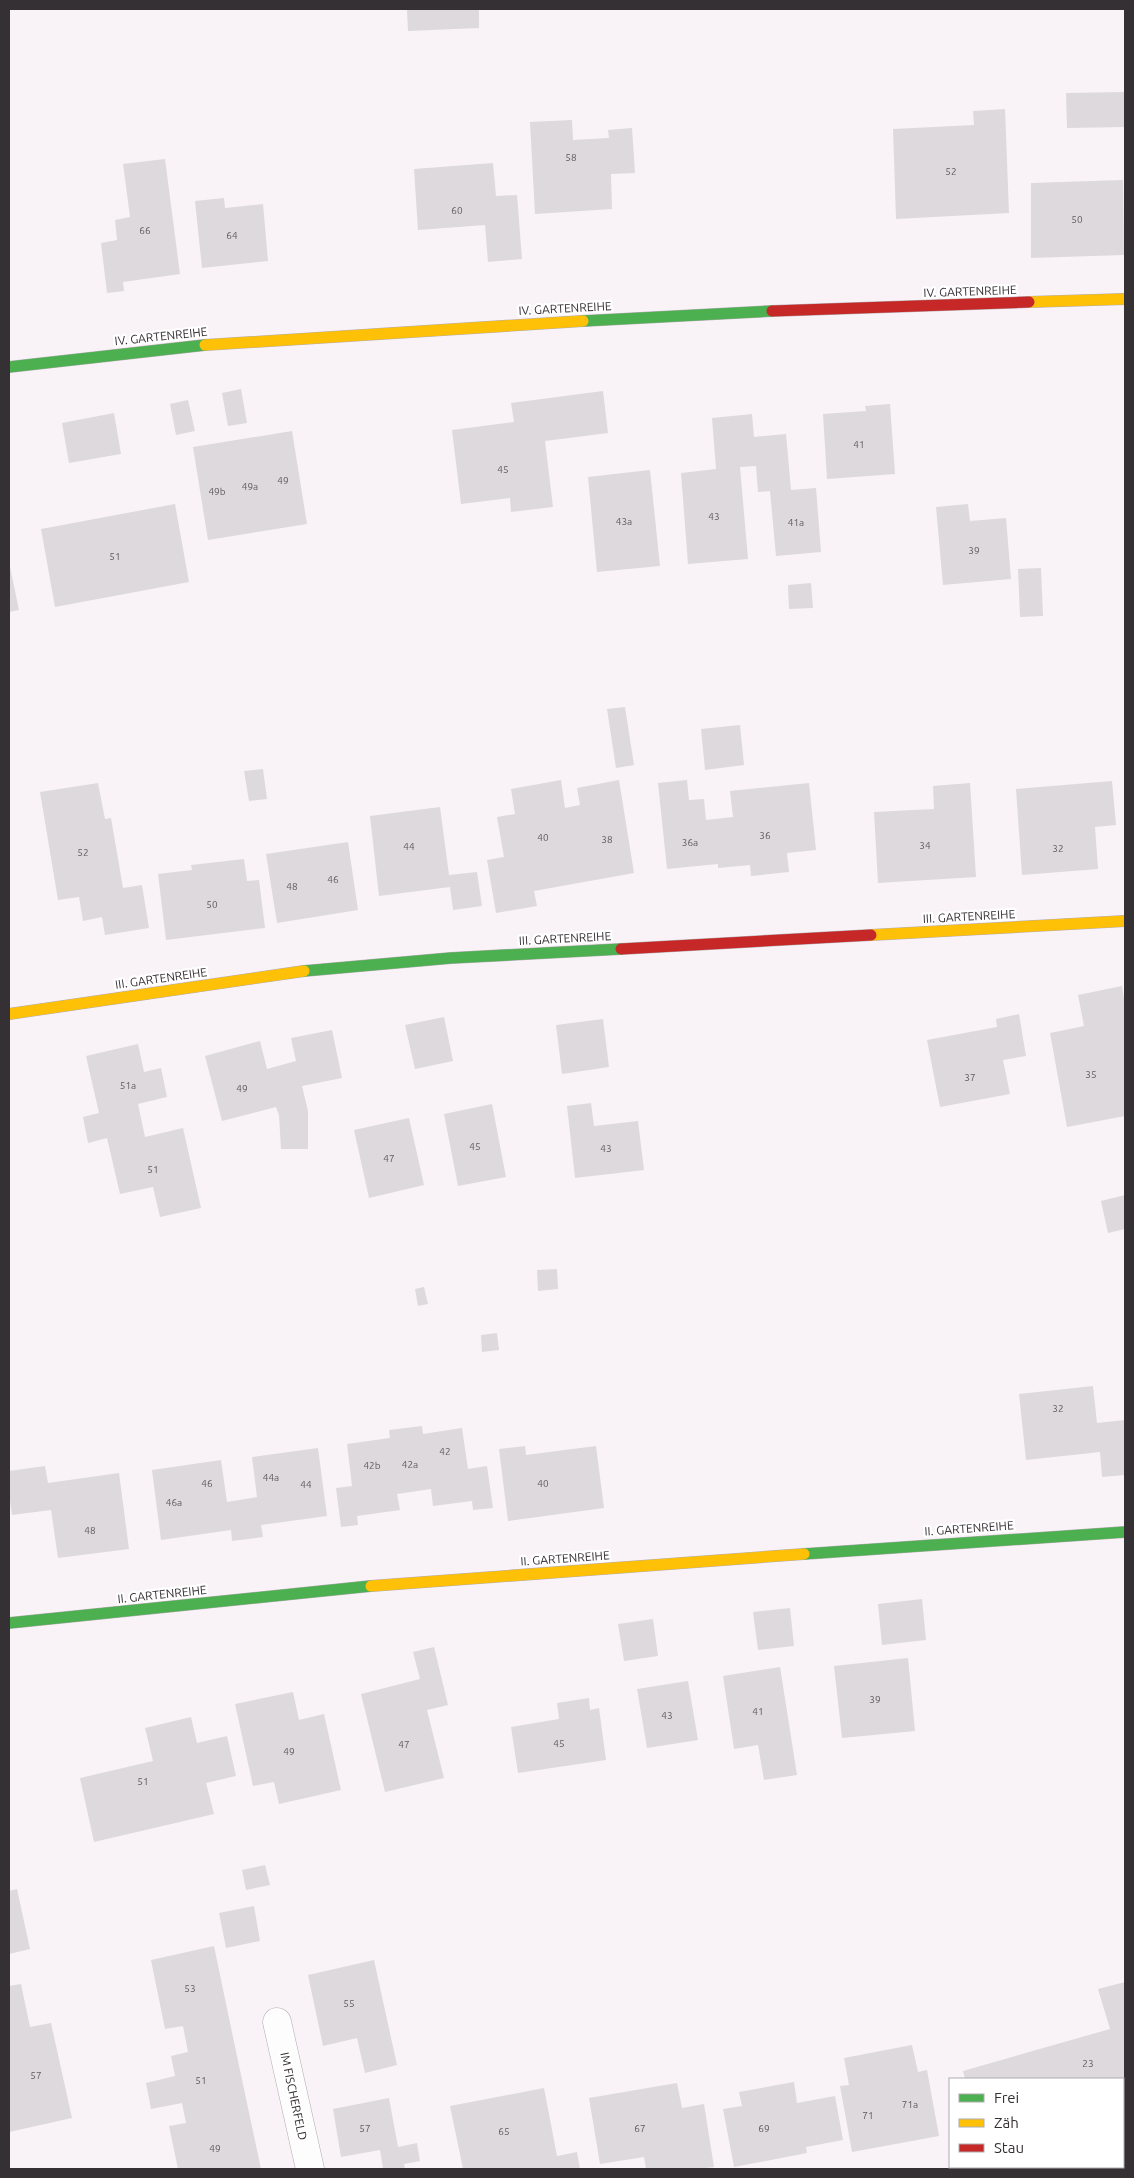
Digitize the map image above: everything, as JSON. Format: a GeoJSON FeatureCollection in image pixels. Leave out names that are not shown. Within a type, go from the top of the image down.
{"type":"FeatureCollection","features":[{"type":"Feature","properties":{"kind":"street","name":"IV. GARTENREIHE"},"geometry":{"type":"LineString","coordinates":[[9,367],[229,342],[694,314],[1125,299]]}},
{"type":"Feature","properties":{"kind":"street","name":"III. GARTENREIHE"},"geometry":{"type":"LineString","coordinates":[[9,1014],[292,972],[451,958],[1125,921]]}},
{"type":"Feature","properties":{"kind":"street","name":"II. GARTENREIHE"},"geometry":{"type":"LineString","coordinates":[[9,1623],[404,1583],[1125,1532]]}},
{"type":"Feature","properties":{"kind":"street","name":"IM FISCHERFELD"},"geometry":{"type":"LineString","coordinates":[[278,2022],[310,2169]]}},
{"type":"Feature","properties":{"kind":"building"},"geometry":{"type":"Polygon","coordinates":[[[407,9],[479,9],[479,28],[408,31],[407,9]]]}},
{"type":"Feature","properties":{"kind":"building"},"geometry":{"type":"Polygon","coordinates":[[[1125,92],[1125,127],[1067,128],[1066,93],[1125,92]]]}},
{"type":"Feature","properties":{"kind":"building"},"geometry":{"type":"Polygon","coordinates":[[[1005,109],[1009,213],[896,219],[893,129],[974,125],[973,111],[1005,109]]]}},
{"type":"Feature","properties":{"kind":"building"},"geometry":{"type":"Polygon","coordinates":[[[572,120],[573,140],[609,138],[608,130],[632,128],[635,173],[611,174],[612,209],[535,214],[530,122],[572,120]]]}},
{"type":"Feature","properties":{"kind":"building"},"geometry":{"type":"Polygon","coordinates":[[[165,159],[180,274],[123,282],[124,291],[107,293],[101,243],[117,240],[115,220],[130,217],[123,164],[165,159]]]}},
{"type":"Feature","properties":{"kind":"building"},"geometry":{"type":"Polygon","coordinates":[[[493,163],[496,196],[517,195],[522,259],[488,262],[485,225],[418,230],[414,169],[493,163]]]}},
{"type":"Feature","properties":{"kind":"building"},"geometry":{"type":"Polygon","coordinates":[[[1123,180],[1124,255],[1031,258],[1031,183],[1123,180]]]}},
{"type":"Feature","properties":{"kind":"building"},"geometry":{"type":"Polygon","coordinates":[[[224,198],[225,208],[263,204],[268,261],[202,268],[195,201],[224,198]]]}},
{"type":"Feature","properties":{"kind":"building"},"geometry":{"type":"Polygon","coordinates":[[[241,389],[247,423],[228,426],[222,393],[241,389]]]}},
{"type":"Feature","properties":{"kind":"building"},"geometry":{"type":"Polygon","coordinates":[[[603,391],[608,433],[545,441],[553,507],[511,512],[510,498],[461,504],[452,430],[514,422],[511,403],[603,391]]]}},
{"type":"Feature","properties":{"kind":"building"},"geometry":{"type":"Polygon","coordinates":[[[188,400],[195,431],[176,435],[170,404],[188,400]]]}},
{"type":"Feature","properties":{"kind":"building"},"geometry":{"type":"Polygon","coordinates":[[[890,404],[895,474],[827,479],[823,414],[866,411],[865,406],[890,404]]]}},
{"type":"Feature","properties":{"kind":"building"},"geometry":{"type":"Polygon","coordinates":[[[114,413],[121,454],[69,463],[62,423],[114,413]]]}},
{"type":"Feature","properties":{"kind":"building"},"geometry":{"type":"Polygon","coordinates":[[[752,414],[754,437],[786,434],[791,490],[816,488],[821,552],[776,556],[770,491],[758,492],[756,466],[740,467],[748,559],[688,564],[681,473],[716,469],[712,418],[752,414]]]}},
{"type":"Feature","properties":{"kind":"building"},"geometry":{"type":"Polygon","coordinates":[[[292,431],[307,524],[208,540],[193,447],[292,431]]]}},
{"type":"Feature","properties":{"kind":"building"},"geometry":{"type":"Polygon","coordinates":[[[650,470],[660,566],[597,572],[588,477],[650,470]]]}},
{"type":"Feature","properties":{"kind":"building"},"geometry":{"type":"Polygon","coordinates":[[[175,504],[189,582],[55,607],[41,529],[175,504]]]}},
{"type":"Feature","properties":{"kind":"building"},"geometry":{"type":"Polygon","coordinates":[[[968,504],[970,521],[1006,518],[1011,579],[943,585],[936,507],[968,504]]]}},
{"type":"Feature","properties":{"kind":"building"},"geometry":{"type":"Polygon","coordinates":[[[9,562],[19,610],[9,612],[9,562]]]}},
{"type":"Feature","properties":{"kind":"building"},"geometry":{"type":"Polygon","coordinates":[[[1041,568],[1043,616],[1020,617],[1018,569],[1041,568]]]}},
{"type":"Feature","properties":{"kind":"building"},"geometry":{"type":"Polygon","coordinates":[[[811,583],[813,608],[789,609],[788,585],[811,583]]]}},
{"type":"Feature","properties":{"kind":"building"},"geometry":{"type":"Polygon","coordinates":[[[625,707],[634,765],[616,768],[607,709],[625,707]]]}},
{"type":"Feature","properties":{"kind":"building"},"geometry":{"type":"Polygon","coordinates":[[[740,725],[744,765],[705,770],[701,729],[740,725]]]}},
{"type":"Feature","properties":{"kind":"building"},"geometry":{"type":"Polygon","coordinates":[[[263,769],[267,799],[249,801],[244,771],[263,769]]]}},
{"type":"Feature","properties":{"kind":"building"},"geometry":{"type":"Polygon","coordinates":[[[561,780],[565,808],[580,805],[577,788],[619,780],[634,873],[534,891],[537,906],[496,913],[487,860],[504,857],[497,817],[515,814],[511,789],[561,780]]]}},
{"type":"Feature","properties":{"kind":"building"},"geometry":{"type":"Polygon","coordinates":[[[687,780],[689,800],[704,799],[706,820],[733,817],[730,791],[809,783],[816,850],[787,853],[789,872],[751,876],[750,865],[718,868],[718,864],[667,869],[658,783],[687,780]]]}},
{"type":"Feature","properties":{"kind":"building"},"geometry":{"type":"Polygon","coordinates":[[[1112,781],[1116,825],[1095,827],[1098,869],[1022,875],[1016,789],[1112,781]]]}},
{"type":"Feature","properties":{"kind":"building"},"geometry":{"type":"Polygon","coordinates":[[[98,783],[105,819],[111,818],[123,888],[142,885],[149,928],[105,935],[102,917],[83,921],[79,897],[58,900],[40,792],[98,783]]]}},
{"type":"Feature","properties":{"kind":"building"},"geometry":{"type":"Polygon","coordinates":[[[970,783],[976,877],[878,883],[874,812],[934,809],[933,786],[970,783]]]}},
{"type":"Feature","properties":{"kind":"building"},"geometry":{"type":"Polygon","coordinates":[[[440,807],[449,875],[477,872],[482,906],[453,910],[450,887],[379,896],[370,816],[440,807]]]}},
{"type":"Feature","properties":{"kind":"building"},"geometry":{"type":"Polygon","coordinates":[[[348,842],[358,910],[277,923],[266,854],[348,842]]]}},
{"type":"Feature","properties":{"kind":"building"},"geometry":{"type":"Polygon","coordinates":[[[244,859],[247,881],[259,880],[265,928],[166,940],[158,874],[192,870],[191,865],[244,859]]]}},
{"type":"Feature","properties":{"kind":"building"},"geometry":{"type":"Polygon","coordinates":[[[1122,986],[1125,1005],[1125,1116],[1067,1127],[1050,1033],[1084,1026],[1078,995],[1122,986]]]}},
{"type":"Feature","properties":{"kind":"building"},"geometry":{"type":"Polygon","coordinates":[[[1019,1014],[1026,1056],[1003,1060],[1010,1094],[940,1107],[927,1040],[997,1027],[996,1019],[1019,1014]]]}},
{"type":"Feature","properties":{"kind":"building"},"geometry":{"type":"Polygon","coordinates":[[[444,1017],[453,1061],[415,1069],[405,1025],[444,1017]]]}},
{"type":"Feature","properties":{"kind":"building"},"geometry":{"type":"Polygon","coordinates":[[[603,1019],[609,1067],[562,1074],[556,1025],[603,1019]]]}},
{"type":"Feature","properties":{"kind":"building"},"geometry":{"type":"Polygon","coordinates":[[[332,1030],[342,1078],[302,1086],[308,1111],[308,1149],[281,1149],[279,1115],[276,1107],[222,1121],[205,1056],[260,1041],[267,1069],[296,1061],[291,1038],[332,1030]]]}},
{"type":"Feature","properties":{"kind":"building"},"geometry":{"type":"Polygon","coordinates":[[[138,1044],[144,1072],[161,1068],[167,1097],[138,1104],[145,1137],[183,1128],[201,1208],[160,1217],[153,1187],[120,1194],[107,1138],[88,1143],[83,1117],[99,1113],[86,1056],[138,1044]]]}},
{"type":"Feature","properties":{"kind":"building"},"geometry":{"type":"Polygon","coordinates":[[[591,1103],[594,1126],[638,1121],[644,1170],[575,1178],[567,1106],[591,1103]]]}},
{"type":"Feature","properties":{"kind":"building"},"geometry":{"type":"Polygon","coordinates":[[[492,1104],[506,1177],[458,1186],[444,1114],[492,1104]]]}},
{"type":"Feature","properties":{"kind":"building"},"geometry":{"type":"Polygon","coordinates":[[[409,1118],[424,1185],[369,1198],[354,1130],[409,1118]]]}},
{"type":"Feature","properties":{"kind":"building"},"geometry":{"type":"Polygon","coordinates":[[[1125,1195],[1125,1229],[1108,1233],[1101,1201],[1125,1195]]]}},
{"type":"Feature","properties":{"kind":"building"},"geometry":{"type":"Polygon","coordinates":[[[557,1269],[558,1289],[538,1291],[537,1270],[557,1269]]]}},
{"type":"Feature","properties":{"kind":"building"},"geometry":{"type":"Polygon","coordinates":[[[424,1287],[428,1304],[418,1306],[415,1289],[424,1287]]]}},
{"type":"Feature","properties":{"kind":"building"},"geometry":{"type":"Polygon","coordinates":[[[497,1333],[499,1350],[482,1352],[481,1335],[497,1333]]]}},
{"type":"Feature","properties":{"kind":"building"},"geometry":{"type":"Polygon","coordinates":[[[1093,1386],[1097,1423],[1125,1420],[1125,1475],[1102,1477],[1100,1452],[1026,1460],[1019,1394],[1093,1386]]]}},
{"type":"Feature","properties":{"kind":"building"},"geometry":{"type":"Polygon","coordinates":[[[422,1426],[423,1434],[462,1428],[468,1469],[487,1466],[493,1508],[473,1510],[472,1501],[433,1506],[431,1489],[397,1494],[400,1510],[357,1516],[358,1525],[341,1527],[336,1488],[352,1486],[347,1444],[390,1438],[389,1430],[422,1426]]]}},
{"type":"Feature","properties":{"kind":"building"},"geometry":{"type":"Polygon","coordinates":[[[525,1446],[526,1455],[596,1446],[604,1508],[508,1521],[499,1449],[525,1446]]]}},
{"type":"Feature","properties":{"kind":"building"},"geometry":{"type":"Polygon","coordinates":[[[318,1448],[327,1516],[261,1525],[263,1537],[232,1541],[231,1530],[161,1540],[152,1470],[221,1460],[227,1502],[257,1497],[252,1457],[318,1448]]]}},
{"type":"Feature","properties":{"kind":"building"},"geometry":{"type":"Polygon","coordinates":[[[45,1466],[48,1483],[119,1473],[129,1549],[58,1558],[51,1510],[12,1515],[9,1494],[9,1471],[45,1466]]]}},
{"type":"Feature","properties":{"kind":"building"},"geometry":{"type":"Polygon","coordinates":[[[922,1599],[926,1640],[882,1645],[878,1604],[922,1599]]]}},
{"type":"Feature","properties":{"kind":"building"},"geometry":{"type":"Polygon","coordinates":[[[790,1608],[794,1646],[758,1650],[753,1612],[790,1608]]]}},
{"type":"Feature","properties":{"kind":"building"},"geometry":{"type":"Polygon","coordinates":[[[653,1619],[658,1656],[624,1661],[618,1624],[653,1619]]]}},
{"type":"Feature","properties":{"kind":"building"},"geometry":{"type":"Polygon","coordinates":[[[434,1647],[448,1705],[427,1710],[444,1778],[385,1792],[361,1694],[420,1679],[413,1652],[434,1647]]]}},
{"type":"Feature","properties":{"kind":"building"},"geometry":{"type":"Polygon","coordinates":[[[908,1658],[915,1731],[842,1738],[834,1666],[908,1658]]]}},
{"type":"Feature","properties":{"kind":"building"},"geometry":{"type":"Polygon","coordinates":[[[780,1667],[797,1775],[764,1780],[758,1745],[734,1749],[723,1676],[780,1667]]]}},
{"type":"Feature","properties":{"kind":"building"},"geometry":{"type":"Polygon","coordinates":[[[688,1681],[698,1740],[647,1748],[637,1689],[688,1681]]]}},
{"type":"Feature","properties":{"kind":"building"},"geometry":{"type":"Polygon","coordinates":[[[293,1692],[299,1720],[324,1714],[341,1790],[279,1804],[274,1782],[253,1786],[235,1704],[293,1692]]]}},
{"type":"Feature","properties":{"kind":"building"},"geometry":{"type":"Polygon","coordinates":[[[589,1698],[590,1710],[599,1708],[606,1760],[518,1773],[511,1727],[559,1719],[557,1703],[589,1698]]]}},
{"type":"Feature","properties":{"kind":"building"},"geometry":{"type":"Polygon","coordinates":[[[191,1717],[197,1743],[227,1736],[236,1776],[206,1783],[214,1814],[94,1842],[80,1778],[153,1761],[145,1728],[191,1717]]]}},
{"type":"Feature","properties":{"kind":"building"},"geometry":{"type":"Polygon","coordinates":[[[265,1865],[270,1885],[246,1890],[242,1870],[265,1865]]]}},
{"type":"Feature","properties":{"kind":"building"},"geometry":{"type":"Polygon","coordinates":[[[17,1889],[30,1949],[9,1954],[9,1891],[17,1889]]]}},
{"type":"Feature","properties":{"kind":"building"},"geometry":{"type":"Polygon","coordinates":[[[254,1906],[260,1941],[226,1948],[219,1913],[254,1906]]]}},
{"type":"Feature","properties":{"kind":"building"},"geometry":{"type":"Polygon","coordinates":[[[214,1946],[261,2169],[178,2169],[169,2126],[186,2123],[182,2103],[151,2109],[146,2083],[175,2076],[171,2056],[188,2052],[183,2026],[165,2029],[151,1960],[214,1946]]]}},
{"type":"Feature","properties":{"kind":"building"},"geometry":{"type":"Polygon","coordinates":[[[374,1960],[397,2065],[365,2073],[357,2038],[323,2046],[308,1975],[374,1960]]]}},
{"type":"Feature","properties":{"kind":"building"},"geometry":{"type":"Polygon","coordinates":[[[1125,1982],[1125,2087],[1124,2078],[965,2078],[963,2071],[1110,2029],[1098,1989],[1125,1982]]]}},
{"type":"Feature","properties":{"kind":"building"},"geometry":{"type":"Polygon","coordinates":[[[21,1984],[30,2027],[51,2023],[72,2118],[9,2132],[9,1986],[21,1984]]]}},
{"type":"Feature","properties":{"kind":"building"},"geometry":{"type":"Polygon","coordinates":[[[912,2045],[918,2072],[927,2070],[939,2136],[852,2152],[840,2086],[849,2085],[844,2058],[912,2045]]]}},
{"type":"Feature","properties":{"kind":"building"},"geometry":{"type":"Polygon","coordinates":[[[794,2082],[797,2103],[835,2096],[843,2140],[806,2147],[807,2153],[734,2167],[723,2109],[742,2106],[739,2092],[794,2082]]]}},
{"type":"Feature","properties":{"kind":"building"},"geometry":{"type":"Polygon","coordinates":[[[677,2083],[682,2108],[704,2104],[714,2167],[698,2169],[646,2169],[644,2157],[600,2164],[589,2098],[677,2083]]]}},
{"type":"Feature","properties":{"kind":"building"},"geometry":{"type":"Polygon","coordinates":[[[544,2088],[557,2156],[577,2152],[580,2169],[463,2169],[450,2106],[544,2088]]]}},
{"type":"Feature","properties":{"kind":"building"},"geometry":{"type":"Polygon","coordinates":[[[389,2098],[398,2147],[417,2143],[420,2161],[404,2164],[405,2169],[383,2169],[380,2150],[341,2157],[333,2109],[389,2098]]]}},
{"type":"Feature","properties":{"kind":"traffic: fast"},"geometry":{"type":"LineString","coordinates":[[583,321],[772,311]]}},
{"type":"Feature","properties":{"kind":"traffic: fast"},"geometry":{"type":"LineString","coordinates":[[9,367],[205,345]]}},
{"type":"Feature","properties":{"kind":"traffic: fast"},"geometry":{"type":"LineString","coordinates":[[304,971],[451,958],[621,949]]}},
{"type":"Feature","properties":{"kind":"traffic: fast"},"geometry":{"type":"LineString","coordinates":[[804,1554],[1125,1532]]}},
{"type":"Feature","properties":{"kind":"traffic: fast"},"geometry":{"type":"LineString","coordinates":[[9,1623],[371,1586]]}},
{"type":"Feature","properties":{"kind":"traffic: slow"},"geometry":{"type":"LineString","coordinates":[[1029,302],[1125,299]]}},
{"type":"Feature","properties":{"kind":"traffic: slow"},"geometry":{"type":"LineString","coordinates":[[205,345],[583,321]]}},
{"type":"Feature","properties":{"kind":"traffic: slow"},"geometry":{"type":"LineString","coordinates":[[871,935],[1125,921]]}},
{"type":"Feature","properties":{"kind":"traffic: slow"},"geometry":{"type":"LineString","coordinates":[[9,1014],[304,971]]}},
{"type":"Feature","properties":{"kind":"traffic: slow"},"geometry":{"type":"LineString","coordinates":[[371,1586],[804,1554]]}},
{"type":"Feature","properties":{"kind":"traffic: jam"},"geometry":{"type":"LineString","coordinates":[[772,311],[1029,302]]}},
{"type":"Feature","properties":{"kind":"traffic: jam"},"geometry":{"type":"LineString","coordinates":[[621,949],[871,935]]}}]}
